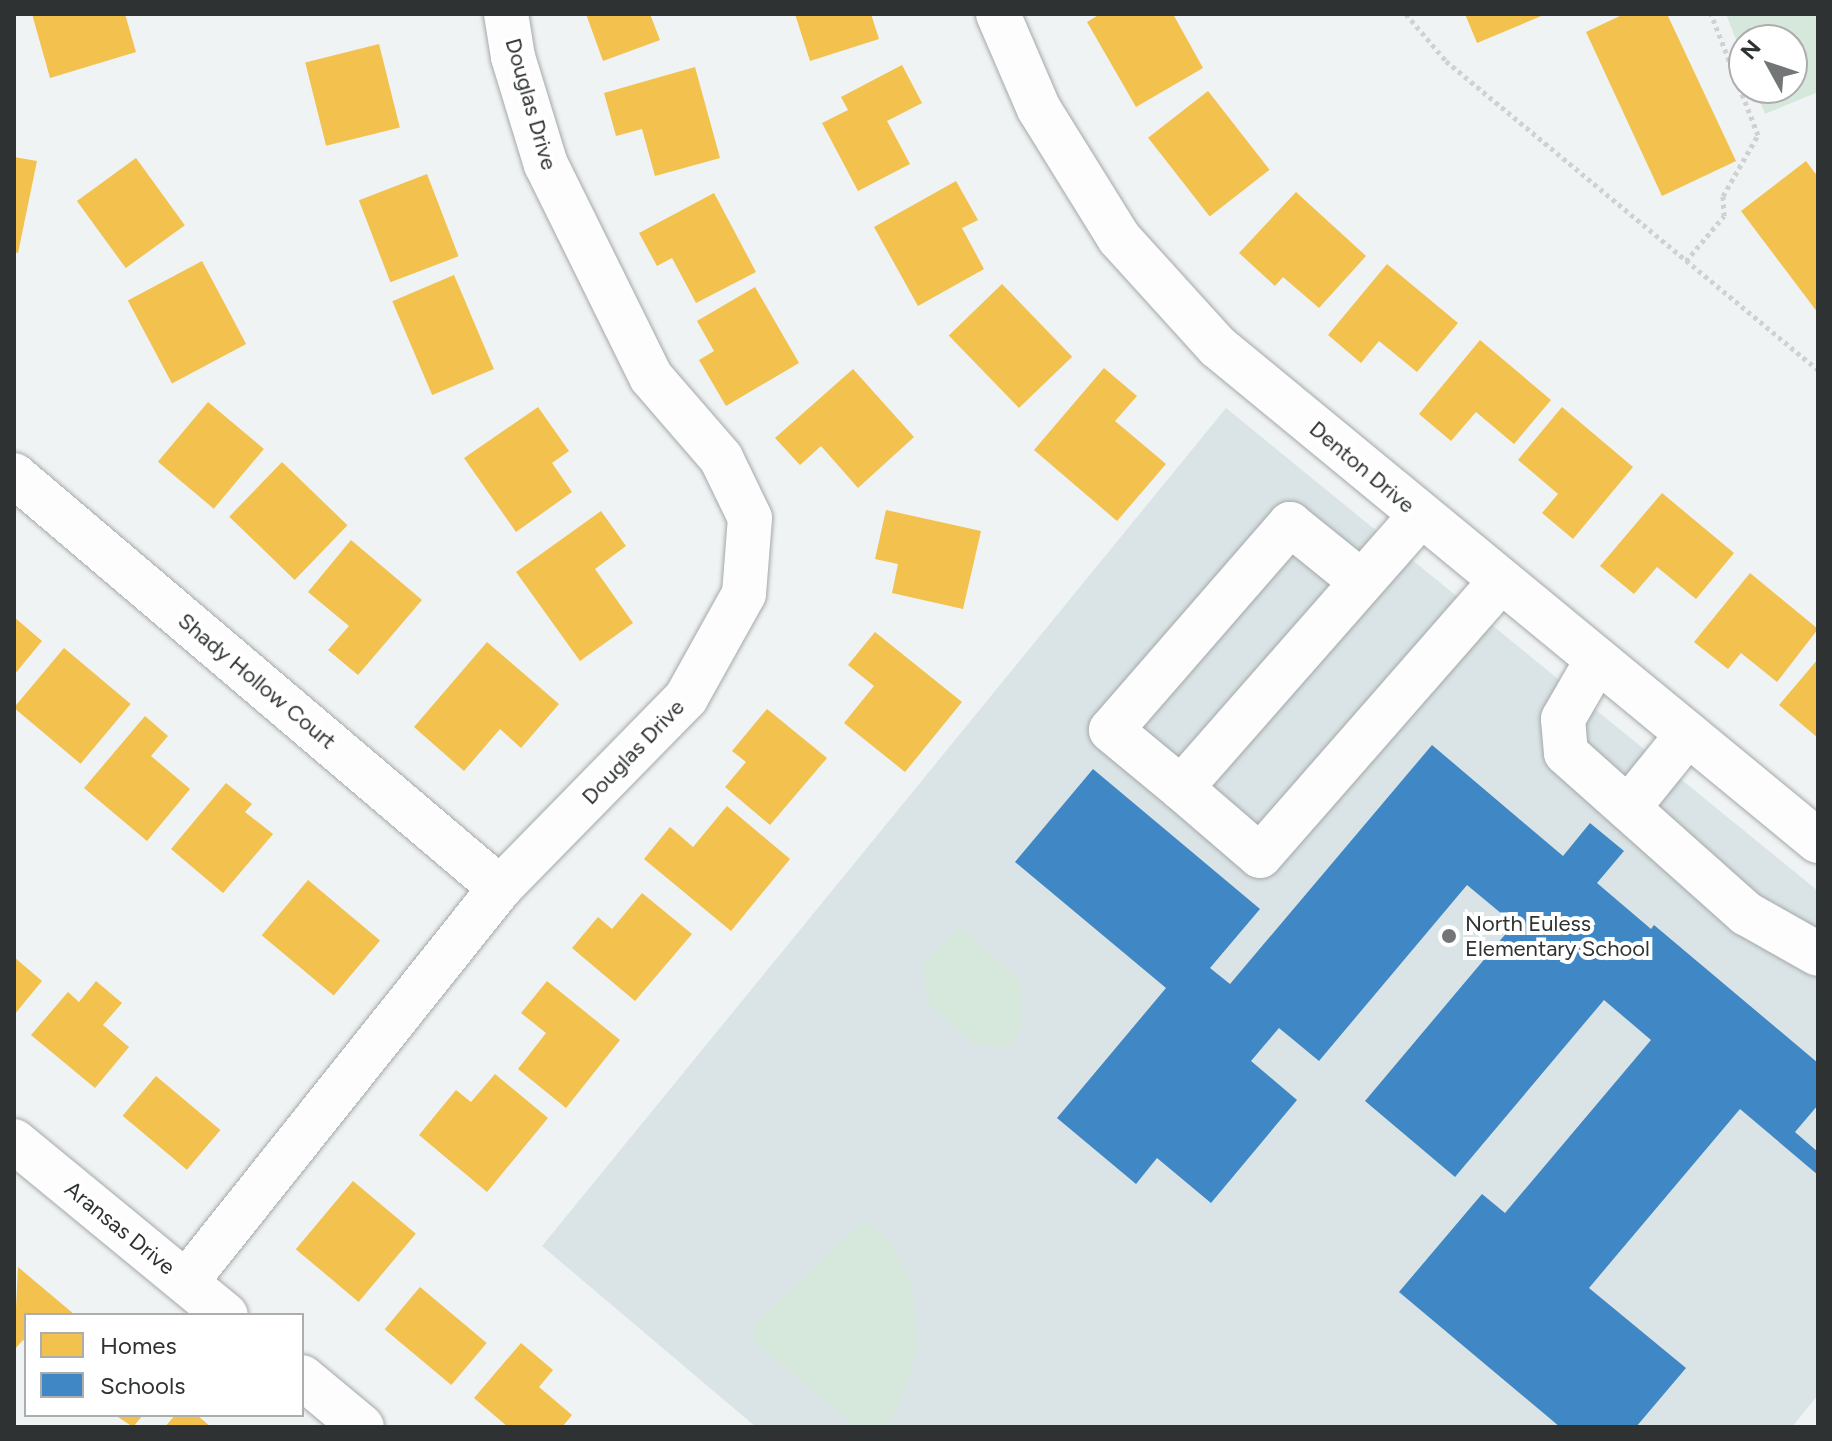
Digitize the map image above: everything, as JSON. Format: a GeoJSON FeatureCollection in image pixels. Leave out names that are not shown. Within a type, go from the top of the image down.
{"type":"FeatureCollection","features":[{"type":"Feature","properties":{"kind":"street","name":"Douglas Drive"},"geometry":{"type":"LineString","coordinates":[[186,1282],[500,888],[686,698],[744,594],[750,518],[721,458],[651,377],[546,165],[513,57],[506,14]]}},
{"type":"Feature","properties":{"kind":"street","name":"Denton Drive"},"geometry":{"type":"LineString","coordinates":[[998,14],[1039,109],[1119,238],[1218,347],[1818,841]]}},
{"type":"Feature","properties":{"kind":"street","name":"Shady Hollow Court"},"geometry":{"type":"LineString","coordinates":[[14,475],[500,888]]}},
{"type":"Feature","properties":{"kind":"street"},"geometry":{"type":"LineString","coordinates":[[1181,788],[1420,516]]}},
{"type":"Feature","properties":{"kind":"street"},"geometry":{"type":"LineString","coordinates":[[1362,582],[1290,524],[1111,730],[1260,856],[1501,581]]}},
{"type":"Feature","properties":{"kind":"street"},"geometry":{"type":"LineString","coordinates":[[1597,660],[1563,719],[1566,753],[1747,914],[1818,954]]}},
{"type":"Feature","properties":{"kind":"street"},"geometry":{"type":"LineString","coordinates":[[1628,808],[1688,734]]}},
{"type":"Feature","properties":{"kind":"street","name":"Aransas Drive"},"geometry":{"type":"LineString","coordinates":[[14,1141],[224,1313]]}},
{"type":"Feature","properties":{"kind":"street"},"geometry":{"type":"LineString","coordinates":[[304,1379],[362,1427]]}},
{"type":"Feature","properties":{"kind":"path"},"geometry":{"type":"LineString","coordinates":[[1406,14],[1416,32],[1446,61],[1818,370]]}},
{"type":"Feature","properties":{"kind":"path"},"geometry":{"type":"LineString","coordinates":[[1686,261],[1724,216],[1723,196],[1758,135],[1711,14]]}},
{"type":"Feature","properties":{"kind":"shaded area","name":"North Euless Elementary School"},"geometry":{"type":"Polygon","coordinates":[[[1226,408],[1818,891],[1818,1395],[1792,1427],[756,1427],[542,1246],[1226,408]]]}},
{"type":"Feature","properties":{"kind":"green space"},"geometry":{"type":"Polygon","coordinates":[[[1726,14],[1818,14],[1818,92],[1808,96],[1808,24],[1730,24],[1726,14]]]}},
{"type":"Feature","properties":{"kind":"green space"},"geometry":{"type":"Polygon","coordinates":[[[1761,104],[1789,104],[1765,114],[1761,104]]]}},
{"type":"Feature","properties":{"kind":"green space"},"geometry":{"type":"Polygon","coordinates":[[[959,926],[1021,982],[1022,1029],[1009,1047],[976,1046],[930,1006],[922,966],[959,926]]]}},
{"type":"Feature","properties":{"kind":"green space"},"geometry":{"type":"Polygon","coordinates":[[[864,1220],[890,1242],[912,1286],[918,1345],[900,1404],[886,1427],[856,1427],[752,1341],[756,1323],[864,1220]]]}},
{"type":"Feature","properties":{"kind":"building: Homes"},"geometry":{"type":"Polygon","coordinates":[[[32,14],[125,14],[136,52],[50,78],[32,14]]]}},
{"type":"Feature","properties":{"kind":"building: Homes"},"geometry":{"type":"Polygon","coordinates":[[[586,14],[650,14],[660,40],[603,61],[586,14]]]}},
{"type":"Feature","properties":{"kind":"building: Homes"},"geometry":{"type":"Polygon","coordinates":[[[795,14],[871,14],[879,39],[810,61],[795,14]]]}},
{"type":"Feature","properties":{"kind":"building: Homes"},"geometry":{"type":"Polygon","coordinates":[[[1100,14],[1173,14],[1203,68],[1136,107],[1087,22],[1100,14]]]}},
{"type":"Feature","properties":{"kind":"building: Homes"},"geometry":{"type":"Polygon","coordinates":[[[1465,14],[1546,14],[1477,43],[1465,14]]]}},
{"type":"Feature","properties":{"kind":"building: Homes"},"geometry":{"type":"Polygon","coordinates":[[[1624,14],[1667,14],[1736,161],[1662,196],[1586,32],[1624,14]]]}},
{"type":"Feature","properties":{"kind":"building: Homes"},"geometry":{"type":"Polygon","coordinates":[[[379,44],[400,127],[326,146],[305,62],[379,44]]]}},
{"type":"Feature","properties":{"kind":"building: Homes"},"geometry":{"type":"Polygon","coordinates":[[[902,65],[922,103],[887,121],[910,164],[858,191],[822,123],[848,110],[841,97],[902,65]]]}},
{"type":"Feature","properties":{"kind":"building: Homes"},"geometry":{"type":"Polygon","coordinates":[[[695,67],[720,158],[655,176],[642,129],[616,136],[604,93],[695,67]]]}},
{"type":"Feature","properties":{"kind":"building: Homes"},"geometry":{"type":"Polygon","coordinates":[[[1208,91],[1270,170],[1210,217],[1148,138],[1208,91]]]}},
{"type":"Feature","properties":{"kind":"building: Homes"},"geometry":{"type":"Polygon","coordinates":[[[14,157],[37,161],[18,253],[14,252],[14,157]]]}},
{"type":"Feature","properties":{"kind":"building: Homes"},"geometry":{"type":"Polygon","coordinates":[[[136,158],[185,225],[126,268],[77,201],[136,158]]]}},
{"type":"Feature","properties":{"kind":"building: Homes"},"geometry":{"type":"Polygon","coordinates":[[[1806,161],[1818,177],[1818,313],[1741,211],[1806,161]]]}},
{"type":"Feature","properties":{"kind":"building: Homes"},"geometry":{"type":"Polygon","coordinates":[[[427,174],[459,256],[390,282],[359,200],[427,174]]]}},
{"type":"Feature","properties":{"kind":"building: Homes"},"geometry":{"type":"Polygon","coordinates":[[[956,181],[978,220],[962,228],[984,269],[918,306],[874,227],[956,181]]]}},
{"type":"Feature","properties":{"kind":"building: Homes"},"geometry":{"type":"Polygon","coordinates":[[[1296,192],[1366,256],[1319,308],[1283,277],[1275,286],[1239,253],[1296,192]]]}},
{"type":"Feature","properties":{"kind":"building: Homes"},"geometry":{"type":"Polygon","coordinates":[[[714,193],[756,272],[696,303],[672,258],[657,266],[639,233],[714,193]]]}},
{"type":"Feature","properties":{"kind":"building: Homes"},"geometry":{"type":"Polygon","coordinates":[[[202,261],[246,344],[172,383],[128,300],[202,261]]]}},
{"type":"Feature","properties":{"kind":"building: Homes"},"geometry":{"type":"Polygon","coordinates":[[[1387,264],[1458,323],[1417,372],[1379,341],[1361,363],[1328,335],[1387,264]]]}},
{"type":"Feature","properties":{"kind":"building: Homes"},"geometry":{"type":"Polygon","coordinates":[[[454,275],[494,369],[432,395],[392,301],[454,275]]]}},
{"type":"Feature","properties":{"kind":"building: Homes"},"geometry":{"type":"Polygon","coordinates":[[[1002,284],[1072,357],[1019,408],[949,335],[1002,284]]]}},
{"type":"Feature","properties":{"kind":"building: Homes"},"geometry":{"type":"Polygon","coordinates":[[[755,287],[799,363],[726,406],[699,360],[714,351],[697,321],[755,287]]]}},
{"type":"Feature","properties":{"kind":"building: Homes"},"geometry":{"type":"Polygon","coordinates":[[[1480,340],[1551,400],[1514,444],[1476,412],[1451,441],[1419,414],[1480,340]]]}},
{"type":"Feature","properties":{"kind":"building: Homes"},"geometry":{"type":"Polygon","coordinates":[[[1104,368],[1137,396],[1115,421],[1166,464],[1117,521],[1034,450],[1104,368]]]}},
{"type":"Feature","properties":{"kind":"building: Homes"},"geometry":{"type":"Polygon","coordinates":[[[853,369],[914,437],[858,488],[821,446],[800,465],[775,438],[853,369]]]}},
{"type":"Feature","properties":{"kind":"building: Homes"},"geometry":{"type":"Polygon","coordinates":[[[208,402],[264,449],[214,509],[158,462],[208,402]]]}},
{"type":"Feature","properties":{"kind":"building: Homes"},"geometry":{"type":"Polygon","coordinates":[[[538,407],[569,451],[552,463],[572,492],[516,532],[464,458],[538,407]]]}},
{"type":"Feature","properties":{"kind":"building: Homes"},"geometry":{"type":"Polygon","coordinates":[[[1562,407],[1633,467],[1573,539],[1542,513],[1558,494],[1518,460],[1562,407]]]}},
{"type":"Feature","properties":{"kind":"building: Homes"},"geometry":{"type":"Polygon","coordinates":[[[282,462],[347,525],[295,580],[229,517],[282,462]]]}},
{"type":"Feature","properties":{"kind":"building: Homes"},"geometry":{"type":"Polygon","coordinates":[[[1662,493],[1734,553],[1696,599],[1657,567],[1634,594],[1600,566],[1662,493]]]}},
{"type":"Feature","properties":{"kind":"building: Homes"},"geometry":{"type":"Polygon","coordinates":[[[886,510],[981,531],[963,609],[892,593],[898,564],[875,559],[886,510]]]}},
{"type":"Feature","properties":{"kind":"building: Homes"},"geometry":{"type":"Polygon","coordinates":[[[601,511],[626,546],[595,569],[633,623],[580,661],[516,572],[601,511]]]}},
{"type":"Feature","properties":{"kind":"building: Homes"},"geometry":{"type":"Polygon","coordinates":[[[351,540],[422,600],[358,675],[328,650],[349,626],[308,592],[351,540]]]}},
{"type":"Feature","properties":{"kind":"building: Homes"},"geometry":{"type":"Polygon","coordinates":[[[1750,573],[1818,629],[1777,682],[1741,653],[1728,669],[1694,642],[1750,573]]]}},
{"type":"Feature","properties":{"kind":"building: Homes"},"geometry":{"type":"Polygon","coordinates":[[[14,617],[42,641],[14,675],[14,617]]]}},
{"type":"Feature","properties":{"kind":"building: Homes"},"geometry":{"type":"Polygon","coordinates":[[[875,632],[962,702],[905,772],[844,723],[874,686],[848,665],[875,632]]]}},
{"type":"Feature","properties":{"kind":"building: Homes"},"geometry":{"type":"Polygon","coordinates":[[[487,642],[559,704],[521,748],[500,729],[464,771],[414,727],[487,642]]]}},
{"type":"Feature","properties":{"kind":"building: Homes"},"geometry":{"type":"Polygon","coordinates":[[[64,648],[131,704],[81,764],[14,708],[64,648]]]}},
{"type":"Feature","properties":{"kind":"building: Homes"},"geometry":{"type":"Polygon","coordinates":[[[1818,659],[1818,738],[1779,705],[1818,659]]]}},
{"type":"Feature","properties":{"kind":"building: Homes"},"geometry":{"type":"Polygon","coordinates":[[[767,709],[827,758],[770,825],[725,787],[746,762],[732,751],[767,709]]]}},
{"type":"Feature","properties":{"kind":"building: Homes"},"geometry":{"type":"Polygon","coordinates":[[[145,716],[168,736],[151,756],[190,789],[147,841],[84,788],[145,716]]]}},
{"type":"Feature","properties":{"kind":"building: Homes"},"geometry":{"type":"Polygon","coordinates":[[[226,783],[252,804],[245,812],[273,834],[223,893],[171,849],[226,783]]]}},
{"type":"Feature","properties":{"kind":"building: Homes"},"geometry":{"type":"Polygon","coordinates":[[[727,806],[790,859],[731,931],[644,859],[670,827],[693,847],[727,806]]]}},
{"type":"Feature","properties":{"kind":"building: Homes"},"geometry":{"type":"Polygon","coordinates":[[[308,880],[380,940],[334,996],[262,935],[308,880]]]}},
{"type":"Feature","properties":{"kind":"building: Homes"},"geometry":{"type":"Polygon","coordinates":[[[642,893],[692,934],[635,1001],[572,948],[598,917],[612,929],[642,893]]]}},
{"type":"Feature","properties":{"kind":"building: Homes"},"geometry":{"type":"Polygon","coordinates":[[[14,957],[42,981],[14,1015],[14,957]]]}},
{"type":"Feature","properties":{"kind":"building: Homes"},"geometry":{"type":"Polygon","coordinates":[[[96,981],[122,1003],[103,1025],[129,1047],[95,1088],[31,1035],[68,992],[79,1002],[96,981]]]}},
{"type":"Feature","properties":{"kind":"building: Homes"},"geometry":{"type":"Polygon","coordinates":[[[547,981],[620,1040],[566,1108],[518,1069],[546,1033],[521,1013],[547,981]]]}},
{"type":"Feature","properties":{"kind":"building: Homes"},"geometry":{"type":"Polygon","coordinates":[[[495,1074],[548,1118],[487,1192],[419,1135],[456,1090],[471,1102],[495,1074]]]}},
{"type":"Feature","properties":{"kind":"building: Homes"},"geometry":{"type":"Polygon","coordinates":[[[156,1076],[220,1130],[187,1170],[123,1116],[156,1076]]]}},
{"type":"Feature","properties":{"kind":"building: Homes"},"geometry":{"type":"Polygon","coordinates":[[[353,1181],[416,1234],[359,1302],[296,1249],[353,1181]]]}},
{"type":"Feature","properties":{"kind":"building: Homes"},"geometry":{"type":"Polygon","coordinates":[[[18,1267],[73,1313],[24,1313],[24,1341],[14,1350],[18,1267]]]}},
{"type":"Feature","properties":{"kind":"building: Homes"},"geometry":{"type":"Polygon","coordinates":[[[420,1287],[487,1343],[451,1385],[385,1329],[420,1287]]]}},
{"type":"Feature","properties":{"kind":"building: Homes"},"geometry":{"type":"Polygon","coordinates":[[[521,1343],[553,1370],[539,1387],[572,1415],[562,1427],[508,1427],[474,1398],[521,1343]]]}},
{"type":"Feature","properties":{"kind":"building: Homes"},"geometry":{"type":"Polygon","coordinates":[[[118,1417],[141,1417],[133,1427],[118,1417]]]}},
{"type":"Feature","properties":{"kind":"building: Homes"},"geometry":{"type":"Polygon","coordinates":[[[173,1417],[199,1417],[211,1427],[165,1427],[173,1417]]]}},
{"type":"Feature","properties":{"kind":"building: Schools"},"geometry":{"type":"Polygon","coordinates":[[[1432,745],[1563,856],[1590,823],[1624,851],[1597,883],[1651,929],[1654,925],[1818,1063],[1818,1105],[1795,1132],[1818,1152],[1818,1175],[1740,1109],[1589,1288],[1686,1368],[1636,1427],[1560,1427],[1399,1292],[1482,1194],[1505,1213],[1651,1040],[1604,1000],[1455,1177],[1365,1101],[1514,924],[1467,885],[1319,1061],[1279,1028],[1251,1061],[1297,1100],[1211,1203],[1157,1158],[1136,1184],[1057,1118],[1166,988],[1015,862],[1093,769],[1260,909],[1210,968],[1230,984],[1432,745]]]}},
{"type":"Feature","properties":{"kind":"place","name":"North Euless Elementary School"},"geometry":{"type":"Point","coordinates":[1449,936]}}]}
